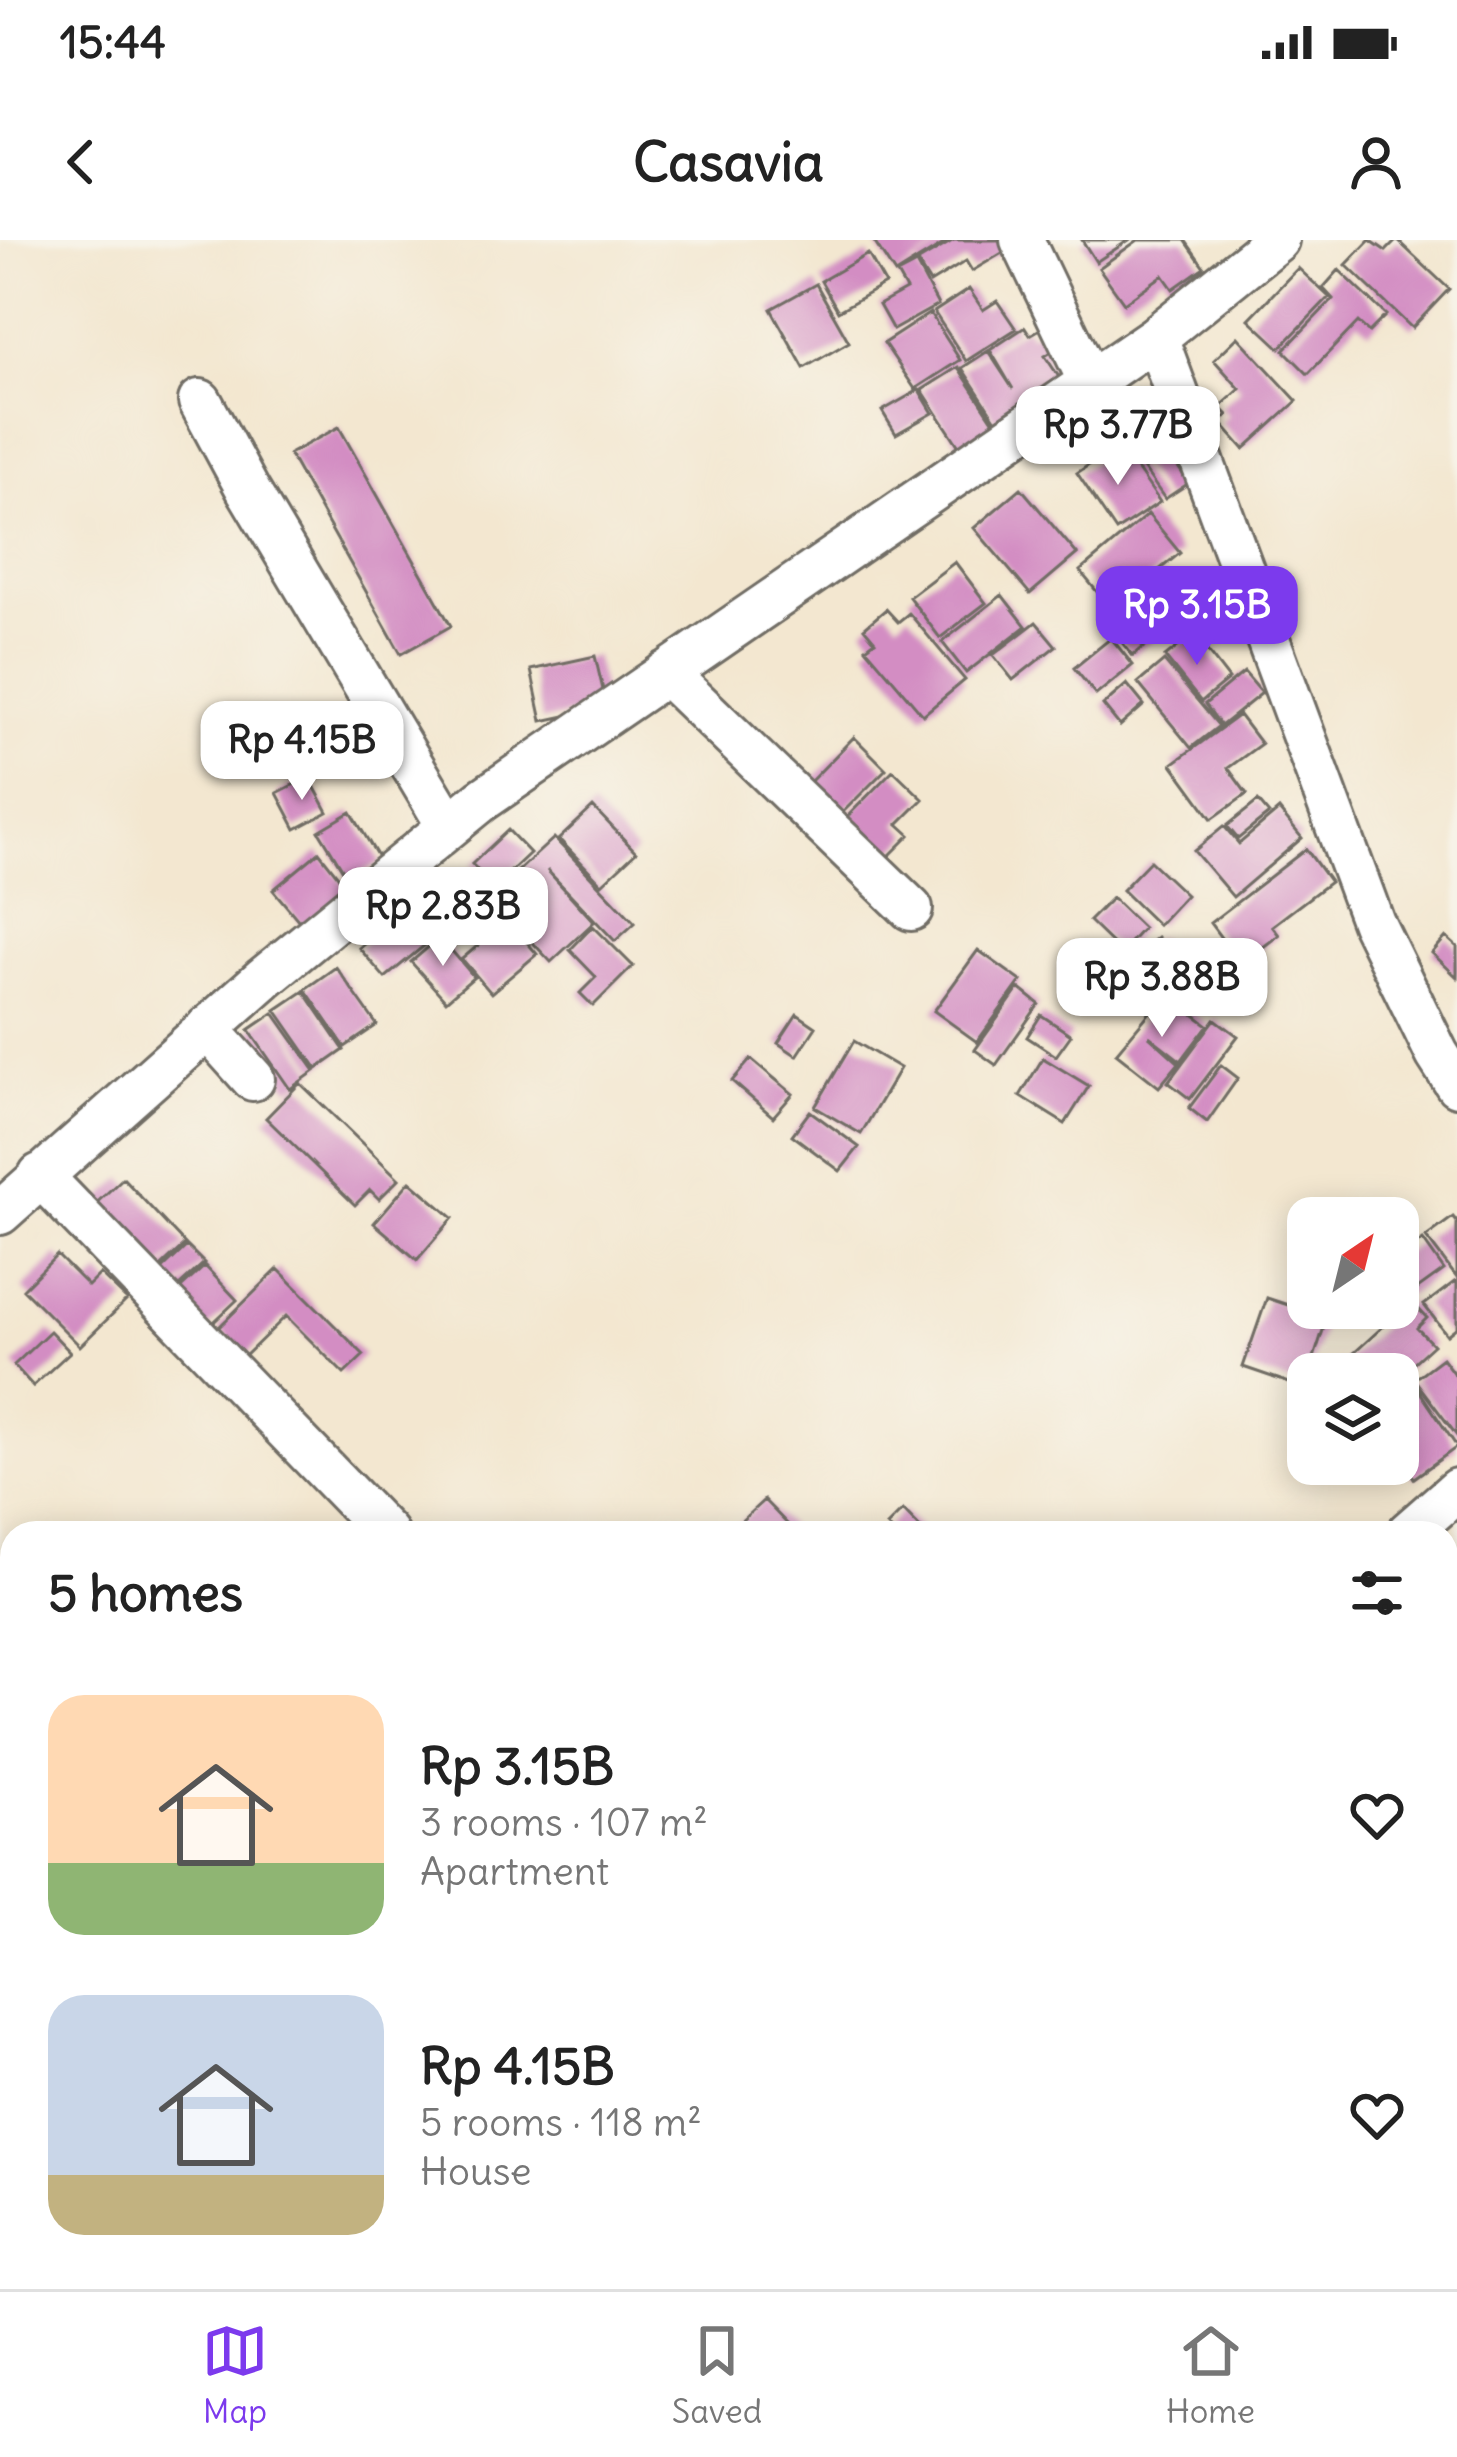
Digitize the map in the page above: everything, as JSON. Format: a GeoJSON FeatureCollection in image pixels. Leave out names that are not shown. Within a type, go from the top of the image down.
{"type":"FeatureCollection","features":[{"type":"Feature","properties":{"kind":"street"},"geometry":{"type":"LineString","coordinates":[[1022,240],[1090,382]]}},
{"type":"Feature","properties":{"kind":"street"},"geometry":{"type":"LineString","coordinates":[[0,1213],[208,1028],[449,826],[1156,337],[1277,240]]}},
{"type":"Feature","properties":{"kind":"street"},"geometry":{"type":"LineString","coordinates":[[1156,337],[1373,923],[1457,1085]]}},
{"type":"Feature","properties":{"kind":"street"},"geometry":{"type":"LineString","coordinates":[[200,401],[449,826]]}},
{"type":"Feature","properties":{"kind":"street"},"geometry":{"type":"LineString","coordinates":[[666,674],[911,909]]}},
{"type":"Feature","properties":{"kind":"street"},"geometry":{"type":"LineString","coordinates":[[208,1028],[253,1079]]}},
{"type":"Feature","properties":{"kind":"street"},"geometry":{"type":"LineString","coordinates":[[40,1175],[374,1521]]}},
{"type":"Feature","properties":{"kind":"street"},"geometry":{"type":"LineString","coordinates":[[1422,1521],[1457,1490]]}},
{"type":"Feature","properties":{"kind":"building"},"geometry":{"type":"Polygon","coordinates":[[[873,240],[950,240],[895,274],[873,240]]]}},
{"type":"Feature","properties":{"kind":"building"},"geometry":{"type":"Polygon","coordinates":[[[954,240],[1024,240],[972,271],[966,261],[930,283],[917,262],[954,240]]]}},
{"type":"Feature","properties":{"kind":"building"},"geometry":{"type":"Polygon","coordinates":[[[1082,240],[1129,240],[1096,262],[1082,240]]]}},
{"type":"Feature","properties":{"kind":"building"},"geometry":{"type":"Polygon","coordinates":[[[1138,240],[1185,240],[1204,267],[1173,289],[1163,275],[1124,303],[1099,268],[1138,240]]]}},
{"type":"Feature","properties":{"kind":"building"},"geometry":{"type":"Polygon","coordinates":[[[1370,240],[1386,251],[1397,240],[1449,289],[1412,328],[1346,265],[1370,240]]]}},
{"type":"Feature","properties":{"kind":"building"},"geometry":{"type":"Polygon","coordinates":[[[868,254],[885,284],[838,311],[821,281],[868,254]]]}},
{"type":"Feature","properties":{"kind":"building"},"geometry":{"type":"Polygon","coordinates":[[[916,264],[938,305],[893,330],[879,305],[906,290],[897,274],[916,264]]]}},
{"type":"Feature","properties":{"kind":"building"},"geometry":{"type":"Polygon","coordinates":[[[1298,268],[1329,297],[1280,348],[1249,319],[1298,268]]]}},
{"type":"Feature","properties":{"kind":"building"},"geometry":{"type":"Polygon","coordinates":[[[1339,270],[1386,315],[1369,332],[1358,322],[1308,374],[1284,350],[1333,299],[1323,288],[1339,270]]]}},
{"type":"Feature","properties":{"kind":"building"},"geometry":{"type":"Polygon","coordinates":[[[816,284],[849,342],[804,368],[771,309],[816,284]]]}},
{"type":"Feature","properties":{"kind":"building"},"geometry":{"type":"Polygon","coordinates":[[[969,289],[983,310],[997,301],[1016,329],[966,361],[934,312],[969,289]]]}},
{"type":"Feature","properties":{"kind":"building"},"geometry":{"type":"Polygon","coordinates":[[[930,313],[960,360],[915,389],[884,343],[930,313]]]}},
{"type":"Feature","properties":{"kind":"building"},"geometry":{"type":"Polygon","coordinates":[[[1047,325],[1061,346],[1045,356],[1063,383],[1000,426],[962,368],[988,351],[1013,389],[990,350],[1025,327],[1030,335],[1047,325]]]}},
{"type":"Feature","properties":{"kind":"building"},"geometry":{"type":"Polygon","coordinates":[[[1238,337],[1297,401],[1244,449],[1220,422],[1228,415],[1220,407],[1240,389],[1214,360],[1238,337]]]}},
{"type":"Feature","properties":{"kind":"building"},"geometry":{"type":"Polygon","coordinates":[[[958,367],[998,428],[962,451],[922,390],[958,367]]]}},
{"type":"Feature","properties":{"kind":"building"},"geometry":{"type":"Polygon","coordinates":[[[919,390],[933,413],[896,434],[882,411],[919,390]]]}},
{"type":"Feature","properties":{"kind":"building"},"geometry":{"type":"Polygon","coordinates":[[[339,427],[451,626],[401,654],[289,454],[339,427]]]}},
{"type":"Feature","properties":{"kind":"building"},"geometry":{"type":"Polygon","coordinates":[[[1152,429],[1189,483],[1165,499],[1127,445],[1152,429]]]}},
{"type":"Feature","properties":{"kind":"building"},"geometry":{"type":"Polygon","coordinates":[[[1120,444],[1160,502],[1116,531],[1077,473],[1120,444]]]}},
{"type":"Feature","properties":{"kind":"building"},"geometry":{"type":"Polygon","coordinates":[[[1021,488],[1077,554],[1030,594],[974,528],[1021,488]]]}},
{"type":"Feature","properties":{"kind":"building"},"geometry":{"type":"Polygon","coordinates":[[[1148,514],[1180,553],[1111,609],[1080,571],[1148,514]]]}},
{"type":"Feature","properties":{"kind":"building"},"geometry":{"type":"Polygon","coordinates":[[[955,562],[986,603],[940,638],[909,597],[955,562]]]}},
{"type":"Feature","properties":{"kind":"building"},"geometry":{"type":"Polygon","coordinates":[[[1163,573],[1195,612],[1163,638],[1131,598],[1163,573]]]}},
{"type":"Feature","properties":{"kind":"building"},"geometry":{"type":"Polygon","coordinates":[[[1002,595],[1026,626],[966,673],[942,642],[1002,595]]]}},
{"type":"Feature","properties":{"kind":"building"},"geometry":{"type":"Polygon","coordinates":[[[1127,600],[1157,636],[1133,656],[1103,619],[1127,600]]]}},
{"type":"Feature","properties":{"kind":"building"},"geometry":{"type":"Polygon","coordinates":[[[886,609],[898,622],[909,613],[965,680],[923,715],[866,648],[875,641],[864,628],[886,609]]]}},
{"type":"Feature","properties":{"kind":"building"},"geometry":{"type":"Polygon","coordinates":[[[1036,622],[1056,646],[1013,680],[993,655],[1036,622]]]}},
{"type":"Feature","properties":{"kind":"building"},"geometry":{"type":"Polygon","coordinates":[[[1194,634],[1229,679],[1201,702],[1165,657],[1194,634]]]}},
{"type":"Feature","properties":{"kind":"building"},"geometry":{"type":"Polygon","coordinates":[[[1111,638],[1133,665],[1096,695],[1074,668],[1111,638]]]}},
{"type":"Feature","properties":{"kind":"building"},"geometry":{"type":"Polygon","coordinates":[[[595,656],[607,707],[542,721],[531,670],[595,656]]]}},
{"type":"Feature","properties":{"kind":"building"},"geometry":{"type":"Polygon","coordinates":[[[1164,661],[1219,726],[1191,748],[1138,683],[1164,661]]]}},
{"type":"Feature","properties":{"kind":"building"},"geometry":{"type":"Polygon","coordinates":[[[1244,672],[1262,693],[1221,726],[1205,704],[1244,672]]]}},
{"type":"Feature","properties":{"kind":"building"},"geometry":{"type":"Polygon","coordinates":[[[1127,684],[1144,705],[1120,726],[1103,705],[1127,684]]]}},
{"type":"Feature","properties":{"kind":"building"},"geometry":{"type":"Polygon","coordinates":[[[1239,715],[1261,744],[1228,768],[1247,794],[1212,819],[1172,764],[1239,715]]]}},
{"type":"Feature","properties":{"kind":"building"},"geometry":{"type":"Polygon","coordinates":[[[854,737],[886,769],[841,814],[809,783],[854,737]]]}},
{"type":"Feature","properties":{"kind":"building"},"geometry":{"type":"Polygon","coordinates":[[[893,770],[923,799],[898,824],[910,835],[882,863],[841,823],[893,770]]]}},
{"type":"Feature","properties":{"kind":"building"},"geometry":{"type":"Polygon","coordinates":[[[309,777],[328,812],[296,829],[277,793],[309,777]]]}},
{"type":"Feature","properties":{"kind":"building"},"geometry":{"type":"Polygon","coordinates":[[[1258,801],[1269,814],[1238,839],[1227,826],[1258,801]]]}},
{"type":"Feature","properties":{"kind":"building"},"geometry":{"type":"Polygon","coordinates":[[[593,807],[636,852],[602,884],[559,839],[593,807]]]}},
{"type":"Feature","properties":{"kind":"building"},"geometry":{"type":"Polygon","coordinates":[[[1279,810],[1302,838],[1233,897],[1194,851],[1224,826],[1239,844],[1279,810]]]}},
{"type":"Feature","properties":{"kind":"building"},"geometry":{"type":"Polygon","coordinates":[[[351,812],[381,862],[349,880],[319,831],[351,812]]]}},
{"type":"Feature","properties":{"kind":"building"},"geometry":{"type":"Polygon","coordinates":[[[508,830],[530,853],[494,887],[472,864],[508,830]]]}},
{"type":"Feature","properties":{"kind":"building"},"geometry":{"type":"Polygon","coordinates":[[[554,838],[635,923],[615,941],[547,870],[594,922],[551,962],[490,897],[554,838]]]}},
{"type":"Feature","properties":{"kind":"building"},"geometry":{"type":"Polygon","coordinates":[[[1306,849],[1330,882],[1272,926],[1279,935],[1250,957],[1246,951],[1236,958],[1210,923],[1306,849]]]}},
{"type":"Feature","properties":{"kind":"building"},"geometry":{"type":"Polygon","coordinates":[[[319,852],[349,890],[304,927],[273,890],[319,852]]]}},
{"type":"Feature","properties":{"kind":"building"},"geometry":{"type":"Polygon","coordinates":[[[1150,861],[1186,895],[1158,925],[1122,890],[1150,861]]]}},
{"type":"Feature","properties":{"kind":"building"},"geometry":{"type":"Polygon","coordinates":[[[1112,898],[1143,928],[1121,952],[1089,921],[1112,898]]]}},
{"type":"Feature","properties":{"kind":"building"},"geometry":{"type":"Polygon","coordinates":[[[410,906],[436,936],[385,978],[359,948],[410,906]]]}},
{"type":"Feature","properties":{"kind":"building"},"geometry":{"type":"Polygon","coordinates":[[[508,920],[537,954],[491,993],[462,959],[508,920]]]}},
{"type":"Feature","properties":{"kind":"building"},"geometry":{"type":"Polygon","coordinates":[[[593,926],[633,966],[593,1006],[580,993],[596,977],[570,950],[593,926]]]}},
{"type":"Feature","properties":{"kind":"building"},"geometry":{"type":"Polygon","coordinates":[[[440,937],[474,977],[446,1001],[411,962],[440,937]]]}},
{"type":"Feature","properties":{"kind":"building"},"geometry":{"type":"Polygon","coordinates":[[[1157,937],[1173,956],[1136,988],[1120,968],[1157,937]]]}},
{"type":"Feature","properties":{"kind":"building"},"geometry":{"type":"Polygon","coordinates":[[[1446,937],[1457,947],[1457,977],[1432,953],[1446,937]]]}},
{"type":"Feature","properties":{"kind":"building"},"geometry":{"type":"Polygon","coordinates":[[[978,950],[1021,981],[977,1042],[934,1011],[978,950]]]}},
{"type":"Feature","properties":{"kind":"building"},"geometry":{"type":"Polygon","coordinates":[[[336,967],[377,1025],[345,1047],[305,989],[336,967]]]}},
{"type":"Feature","properties":{"kind":"building"},"geometry":{"type":"Polygon","coordinates":[[[1019,988],[1039,1004],[996,1065],[975,1050],[1019,988]]]}},
{"type":"Feature","properties":{"kind":"building"},"geometry":{"type":"Polygon","coordinates":[[[304,991],[344,1050],[317,1069],[276,1010],[304,991]]]}},
{"type":"Feature","properties":{"kind":"building"},"geometry":{"type":"Polygon","coordinates":[[[1166,993],[1208,1025],[1181,1061],[1149,1036],[1179,1063],[1159,1087],[1116,1053],[1166,993]]]}},
{"type":"Feature","properties":{"kind":"building"},"geometry":{"type":"Polygon","coordinates":[[[274,1013],[315,1071],[290,1089],[249,1030],[274,1013]]]}},
{"type":"Feature","properties":{"kind":"building"},"geometry":{"type":"Polygon","coordinates":[[[797,1014],[816,1027],[797,1056],[778,1043],[797,1014]]]}},
{"type":"Feature","properties":{"kind":"building"},"geometry":{"type":"Polygon","coordinates":[[[1041,1015],[1071,1035],[1056,1056],[1027,1037],[1041,1015]]]}},
{"type":"Feature","properties":{"kind":"building"},"geometry":{"type":"Polygon","coordinates":[[[1215,1019],[1238,1036],[1190,1099],[1168,1082],[1215,1019]]]}},
{"type":"Feature","properties":{"kind":"building"},"geometry":{"type":"Polygon","coordinates":[[[854,1041],[900,1068],[861,1134],[815,1107],[854,1041]]]}},
{"type":"Feature","properties":{"kind":"building"},"geometry":{"type":"Polygon","coordinates":[[[1043,1058],[1089,1086],[1065,1124],[1020,1096],[1043,1058]]]}},
{"type":"Feature","properties":{"kind":"building"},"geometry":{"type":"Polygon","coordinates":[[[751,1059],[793,1094],[773,1117],[732,1081],[751,1059]]]}},
{"type":"Feature","properties":{"kind":"building"},"geometry":{"type":"Polygon","coordinates":[[[1221,1065],[1238,1078],[1207,1122],[1189,1108],[1221,1065]]]}},
{"type":"Feature","properties":{"kind":"building"},"geometry":{"type":"Polygon","coordinates":[[[300,1083],[399,1179],[379,1199],[370,1190],[355,1205],[266,1118],[300,1083]]]}},
{"type":"Feature","properties":{"kind":"building"},"geometry":{"type":"Polygon","coordinates":[[[810,1111],[859,1147],[840,1171],[792,1135],[810,1111]]]}},
{"type":"Feature","properties":{"kind":"building"},"geometry":{"type":"Polygon","coordinates":[[[123,1178],[185,1244],[151,1276],[89,1210],[123,1178]]]}},
{"type":"Feature","properties":{"kind":"building"},"geometry":{"type":"Polygon","coordinates":[[[410,1181],[453,1218],[417,1260],[374,1223],[410,1181]]]}},
{"type":"Feature","properties":{"kind":"building"},"geometry":{"type":"Polygon","coordinates":[[[1453,1217],[1457,1222],[1457,1278],[1426,1237],[1453,1217]]]}},
{"type":"Feature","properties":{"kind":"building"},"geometry":{"type":"Polygon","coordinates":[[[1423,1240],[1444,1270],[1419,1288],[1419,1243],[1423,1240]]]}},
{"type":"Feature","properties":{"kind":"building"},"geometry":{"type":"Polygon","coordinates":[[[187,1246],[204,1263],[168,1296],[152,1279],[187,1246]]]}},
{"type":"Feature","properties":{"kind":"building"},"geometry":{"type":"Polygon","coordinates":[[[57,1255],[88,1286],[100,1274],[127,1300],[80,1346],[23,1289],[57,1255]]]}},
{"type":"Feature","properties":{"kind":"building"},"geometry":{"type":"Polygon","coordinates":[[[205,1266],[237,1300],[201,1334],[169,1299],[205,1266]]]}},
{"type":"Feature","properties":{"kind":"building"},"geometry":{"type":"Polygon","coordinates":[[[278,1269],[364,1355],[344,1374],[286,1316],[245,1356],[218,1328],[278,1269]]]}},
{"type":"Feature","properties":{"kind":"building"},"geometry":{"type":"Polygon","coordinates":[[[1457,1280],[1457,1327],[1447,1335],[1424,1305],[1457,1280]]]}},
{"type":"Feature","properties":{"kind":"building"},"geometry":{"type":"Polygon","coordinates":[[[1267,1298],[1287,1305],[1287,1329],[1323,1329],[1316,1353],[1287,1353],[1287,1382],[1243,1367],[1267,1298]]]}},
{"type":"Feature","properties":{"kind":"building"},"geometry":{"type":"Polygon","coordinates":[[[1380,1329],[1418,1329],[1433,1345],[1419,1358],[1419,1353],[1354,1353],[1380,1329]]]}},
{"type":"Feature","properties":{"kind":"building"},"geometry":{"type":"Polygon","coordinates":[[[50,1331],[70,1352],[33,1386],[14,1365],[50,1331]]]}},
{"type":"Feature","properties":{"kind":"building"},"geometry":{"type":"Polygon","coordinates":[[[1442,1358],[1457,1378],[1457,1436],[1419,1386],[1419,1375],[1442,1358]]]}},
{"type":"Feature","properties":{"kind":"building"},"geometry":{"type":"Polygon","coordinates":[[[1419,1390],[1457,1447],[1419,1474],[1419,1390]]]}},
{"type":"Feature","properties":{"kind":"building"},"geometry":{"type":"Polygon","coordinates":[[[764,1500],[784,1521],[741,1521],[764,1500]]]}},
{"type":"Feature","properties":{"kind":"building"},"geometry":{"type":"Polygon","coordinates":[[[903,1510],[914,1521],[892,1521],[903,1510]]]}}]}
